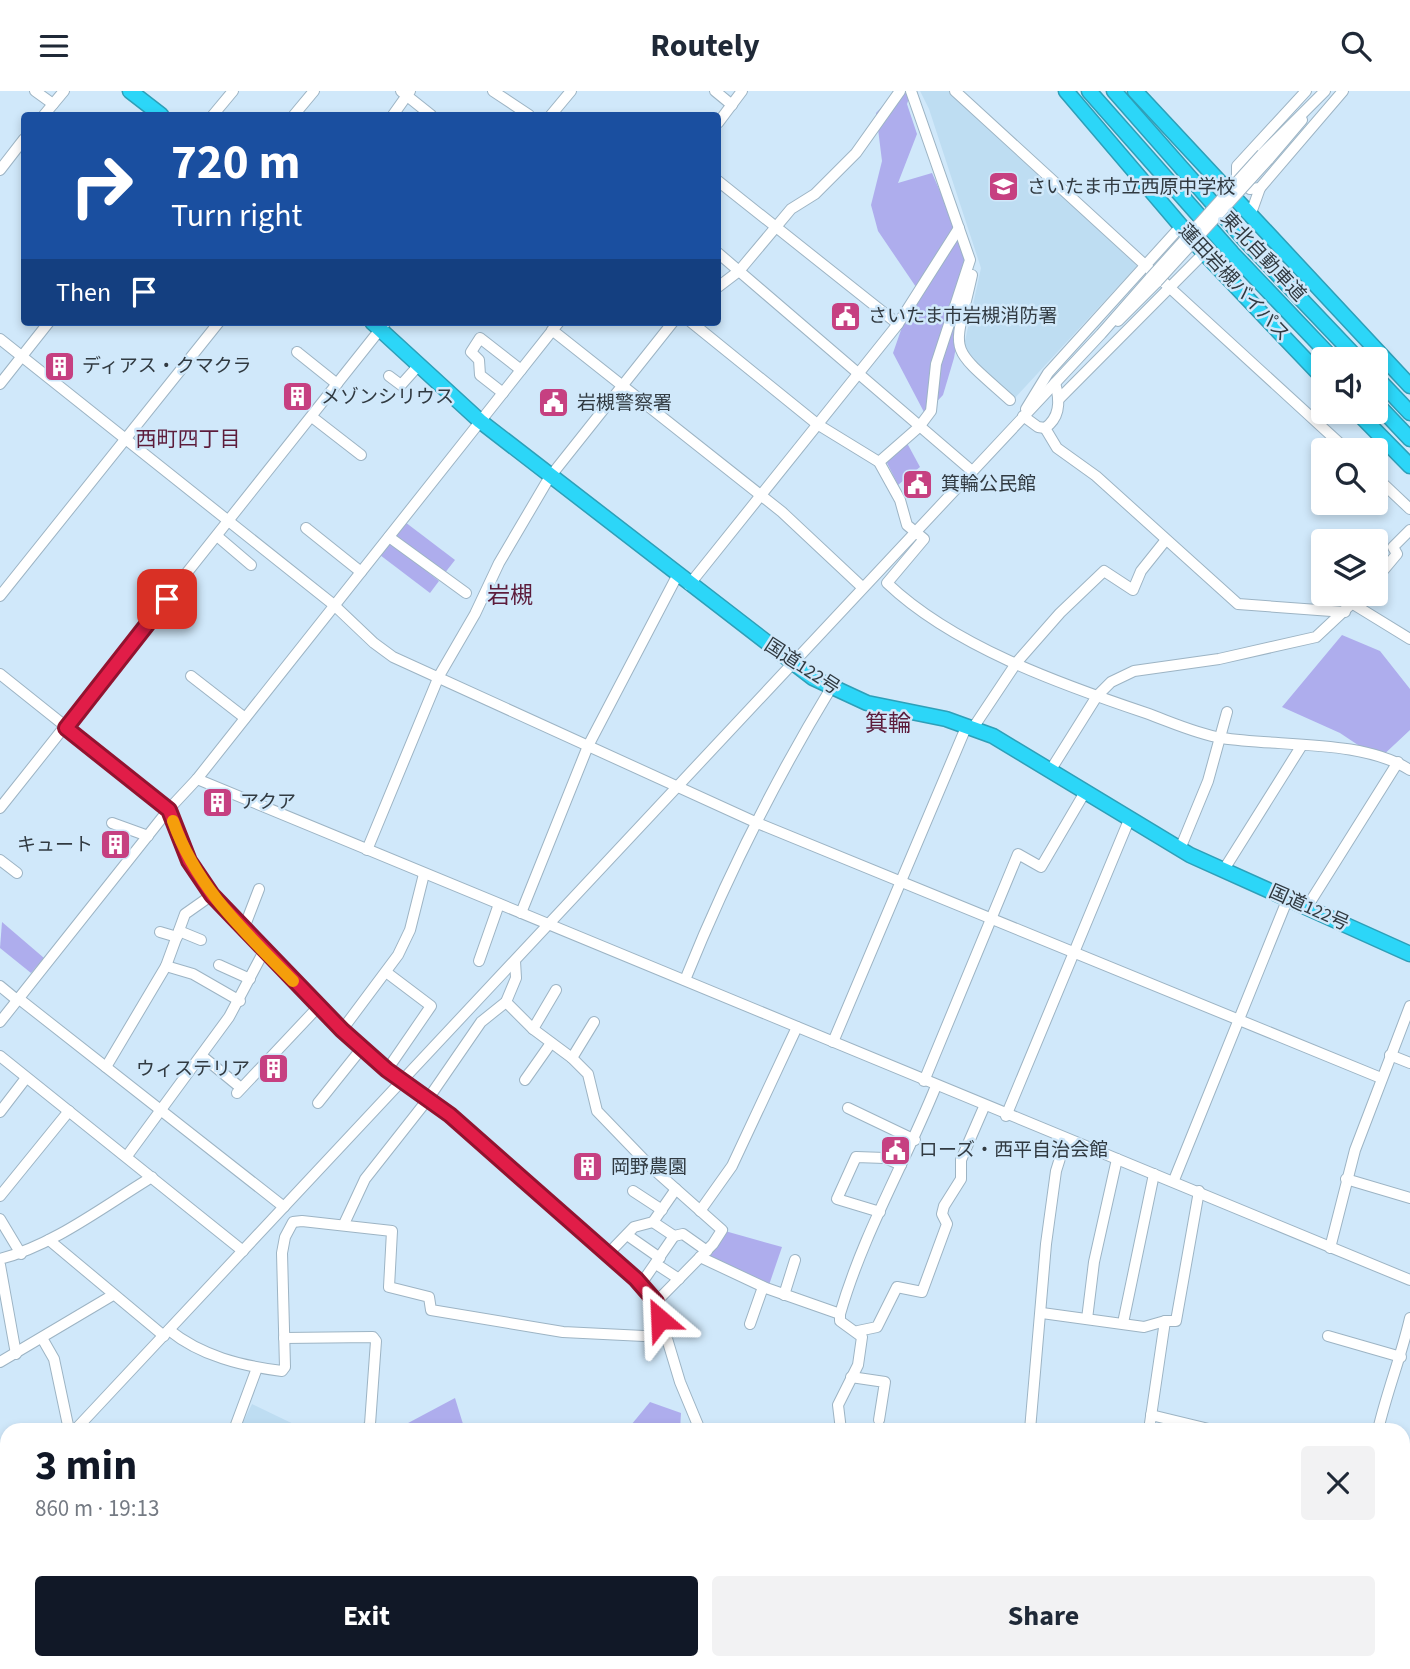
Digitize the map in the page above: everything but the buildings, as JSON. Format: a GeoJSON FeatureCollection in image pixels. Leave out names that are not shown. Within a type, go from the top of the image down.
{"type":"FeatureCollection","features":[{"type":"Feature","properties":{"kind":"highway"},"geometry":{"type":"LineString","coordinates":[[130,91],[157,112]]}},
{"type":"Feature","properties":{"kind":"highway","name":"蓮田岩槻バイパス"},"geometry":{"type":"LineString","coordinates":[[1066,91],[1204,253],[1311,365]]}},
{"type":"Feature","properties":{"kind":"highway","name":"東北自動車道"},"geometry":{"type":"LineString","coordinates":[[1089,91],[1232,253],[1322,347]]}},
{"type":"Feature","properties":{"kind":"highway","name":"東北自動車道"},"geometry":{"type":"LineString","coordinates":[[1114,91],[1244,239],[1347,347]]}},
{"type":"Feature","properties":{"kind":"highway"},"geometry":{"type":"LineString","coordinates":[[1135,91],[1410,386]]}},
{"type":"Feature","properties":{"kind":"highway","name":"国道122号"},"geometry":{"type":"LineString","coordinates":[[380,326],[418,366],[549,478],[792,664],[831,688],[867,703],[970,727],[1050,771],[1180,849],[1223,871],[1410,954]]}},
{"type":"Feature","properties":{"kind":"highway"},"geometry":{"type":"LineString","coordinates":[[1388,390],[1410,413]]}},
{"type":"Feature","properties":{"kind":"highway"},"geometry":{"type":"LineString","coordinates":[[1388,416],[1410,439]]}},
{"type":"Feature","properties":{"kind":"highway"},"geometry":{"type":"LineString","coordinates":[[1369,424],[1410,466]]}},
{"type":"Feature","properties":{"kind":"street"},"geometry":{"type":"LineString","coordinates":[[35,91],[53,104]]}},
{"type":"Feature","properties":{"kind":"street"},"geometry":{"type":"LineString","coordinates":[[46,112],[64,91]]}},
{"type":"Feature","properties":{"kind":"street"},"geometry":{"type":"LineString","coordinates":[[216,112],[233,91]]}},
{"type":"Feature","properties":{"kind":"street"},"geometry":{"type":"LineString","coordinates":[[297,112],[314,91]]}},
{"type":"Feature","properties":{"kind":"street"},"geometry":{"type":"LineString","coordinates":[[493,91],[524,112]]}},
{"type":"Feature","properties":{"kind":"street"},"geometry":{"type":"LineString","coordinates":[[554,112],[571,91]]}},
{"type":"Feature","properties":{"kind":"street"},"geometry":{"type":"LineString","coordinates":[[715,91],[732,105]]}},
{"type":"Feature","properties":{"kind":"street"},"geometry":{"type":"LineString","coordinates":[[721,119],[743,91]]}},
{"type":"Feature","properties":{"kind":"street"},"geometry":{"type":"LineString","coordinates":[[721,285],[739,271],[791,209],[815,194],[856,153],[900,91]]}},
{"type":"Feature","properties":{"kind":"street"},"geometry":{"type":"LineString","coordinates":[[911,91],[973,271],[956,335],[958,348],[964,359],[1010,400]]}},
{"type":"Feature","properties":{"kind":"street"},"geometry":{"type":"LineString","coordinates":[[955,91],[1334,438]]}},
{"type":"Feature","properties":{"kind":"street"},"geometry":{"type":"LineString","coordinates":[[1210,173],[1229,173],[1306,91]]}},
{"type":"Feature","properties":{"kind":"street"},"geometry":{"type":"LineString","coordinates":[[82,1423],[862,587],[1154,280],[1325,91]]}},
{"type":"Feature","properties":{"kind":"street"},"geometry":{"type":"LineString","coordinates":[[1250,216],[1260,188],[1343,91]]}},
{"type":"Feature","properties":{"kind":"street"},"geometry":{"type":"LineString","coordinates":[[395,112],[407,93],[428,112]]}},
{"type":"Feature","properties":{"kind":"street"},"geometry":{"type":"LineString","coordinates":[[0,170],[21,143]]}},
{"type":"Feature","properties":{"kind":"street"},"geometry":{"type":"LineString","coordinates":[[1237,166],[1237,177],[1250,189],[1260,188]]}},
{"type":"Feature","properties":{"kind":"street"},"geometry":{"type":"LineString","coordinates":[[721,183],[898,324]]}},
{"type":"Feature","properties":{"kind":"street"},"geometry":{"type":"LineString","coordinates":[[1023,416],[1034,391],[1048,373],[1181,226]]}},
{"type":"Feature","properties":{"kind":"street"},"geometry":{"type":"LineString","coordinates":[[689,586],[898,324],[959,228]]}},
{"type":"Feature","properties":{"kind":"street"},"geometry":{"type":"LineString","coordinates":[[1059,399],[1204,253]]}},
{"type":"Feature","properties":{"kind":"street"},"geometry":{"type":"LineString","coordinates":[[721,256],[972,471]]}},
{"type":"Feature","properties":{"kind":"street"},"geometry":{"type":"LineString","coordinates":[[879,462],[919,427],[931,411],[936,364],[970,260]]}},
{"type":"Feature","properties":{"kind":"street"},"geometry":{"type":"LineString","coordinates":[[0,384],[46,326]]}},
{"type":"Feature","properties":{"kind":"street"},"geometry":{"type":"LineString","coordinates":[[0,596],[216,326]]}},
{"type":"Feature","properties":{"kind":"street"},"geometry":{"type":"LineString","coordinates":[[0,807],[230,522],[378,326]]}},
{"type":"Feature","properties":{"kind":"street"},"geometry":{"type":"LineString","coordinates":[[0,1022],[169,810],[197,779],[556,326],[622,385],[761,496],[862,587]]}},
{"type":"Feature","properties":{"kind":"street"},"geometry":{"type":"LineString","coordinates":[[368,850],[439,676],[475,614],[499,563],[549,478],[670,326]]}},
{"type":"Feature","properties":{"kind":"street"},"geometry":{"type":"LineString","coordinates":[[696,326],[817,424],[879,462],[900,501],[907,525],[924,539],[887,583],[914,608],[954,635],[1097,697],[1220,738],[1378,755],[1398,762],[1410,770]]}},
{"type":"Feature","properties":{"kind":"street"},"geometry":{"type":"LineString","coordinates":[[503,393],[480,375],[479,360],[471,352],[480,338],[521,370]]}},
{"type":"Feature","properties":{"kind":"street"},"geometry":{"type":"LineString","coordinates":[[0,339],[334,605],[373,643],[394,657],[755,822],[1381,1079]]}},
{"type":"Feature","properties":{"kind":"street"},"geometry":{"type":"LineString","coordinates":[[297,352],[337,384]]}},
{"type":"Feature","properties":{"kind":"street"},"geometry":{"type":"LineString","coordinates":[[389,376],[401,385],[418,366]]}},
{"type":"Feature","properties":{"kind":"street"},"geometry":{"type":"LineString","coordinates":[[1045,428],[1056,414],[1059,399],[1055,383]]}},
{"type":"Feature","properties":{"kind":"street"},"geometry":{"type":"LineString","coordinates":[[1023,416],[1038,427],[1045,428]]}},
{"type":"Feature","properties":{"kind":"street"},"geometry":{"type":"LineString","coordinates":[[312,417],[361,454]]}},
{"type":"Feature","properties":{"kind":"street"},"geometry":{"type":"LineString","coordinates":[[1045,428],[1057,448],[1096,476],[1238,604],[1349,608],[1410,639]]}},
{"type":"Feature","properties":{"kind":"street"},"geometry":{"type":"LineString","coordinates":[[1388,488],[1410,509]]}},
{"type":"Feature","properties":{"kind":"street"},"geometry":{"type":"LineString","coordinates":[[306,528],[361,572]]}},
{"type":"Feature","properties":{"kind":"street"},"geometry":{"type":"LineString","coordinates":[[1388,565],[1397,554],[1393,547],[1410,530]]}},
{"type":"Feature","properties":{"kind":"street"},"geometry":{"type":"LineString","coordinates":[[217,536],[251,565]]}},
{"type":"Feature","properties":{"kind":"street"},"geometry":{"type":"LineString","coordinates":[[389,537],[466,593]]}},
{"type":"Feature","properties":{"kind":"street"},"geometry":{"type":"LineString","coordinates":[[833,1042],[900,882],[970,727],[1017,662],[1060,613],[1104,571],[1133,590],[1141,571],[1165,541]]}},
{"type":"Feature","properties":{"kind":"street"},"geometry":{"type":"LineString","coordinates":[[521,913],[588,746],[677,576]]}},
{"type":"Feature","properties":{"kind":"street"},"geometry":{"type":"LineString","coordinates":[[1050,771],[1097,697],[1111,683],[1134,671],[1219,659],[1316,637],[1349,608]]}},
{"type":"Feature","properties":{"kind":"street"},"geometry":{"type":"LineString","coordinates":[[0,674],[169,810],[189,861],[212,895],[342,1030],[387,1070],[428,1099],[641,1284],[656,1302],[664,1337],[697,1423]]}},
{"type":"Feature","properties":{"kind":"street"},"geometry":{"type":"LineString","coordinates":[[191,676],[245,718]]}},
{"type":"Feature","properties":{"kind":"street"},"geometry":{"type":"LineString","coordinates":[[685,980],[717,901],[755,822],[831,688]]}},
{"type":"Feature","properties":{"kind":"street"},"geometry":{"type":"LineString","coordinates":[[1180,849],[1208,781],[1227,712]]}},
{"type":"Feature","properties":{"kind":"street"},"geometry":{"type":"LineString","coordinates":[[1223,871],[1302,745]]}},
{"type":"Feature","properties":{"kind":"street"},"geometry":{"type":"LineString","coordinates":[[1307,907],[1398,762]]}},
{"type":"Feature","properties":{"kind":"street"},"geometry":{"type":"LineString","coordinates":[[197,779],[685,980],[984,1107],[1174,1180],[1410,1280]]}},
{"type":"Feature","properties":{"kind":"street"},"geometry":{"type":"LineString","coordinates":[[924,1081],[1018,854],[1041,867],[1085,792]]}},
{"type":"Feature","properties":{"kind":"street"},"geometry":{"type":"LineString","coordinates":[[1006,1116],[1129,820]]}},
{"type":"Feature","properties":{"kind":"street"},"geometry":{"type":"LineString","coordinates":[[112,823],[148,836]]}},
{"type":"Feature","properties":{"kind":"street"},"geometry":{"type":"LineString","coordinates":[[0,860],[17,873]]}},
{"type":"Feature","properties":{"kind":"street"},"geometry":{"type":"LineString","coordinates":[[342,1030],[386,972],[410,930],[424,874]]}},
{"type":"Feature","properties":{"kind":"street"},"geometry":{"type":"LineString","coordinates":[[244,928],[259,889]]}},
{"type":"Feature","properties":{"kind":"street"},"geometry":{"type":"LineString","coordinates":[[106,1067],[166,966],[185,914],[212,895]]}},
{"type":"Feature","properties":{"kind":"street"},"geometry":{"type":"LineString","coordinates":[[1174,1180],[1288,898]]}},
{"type":"Feature","properties":{"kind":"street"},"geometry":{"type":"LineString","coordinates":[[479,961],[499,904]]}},
{"type":"Feature","properties":{"kind":"street"},"geometry":{"type":"LineString","coordinates":[[160,932],[201,940]]}},
{"type":"Feature","properties":{"kind":"street"},"geometry":{"type":"LineString","coordinates":[[127,1156],[163,1111],[240,1000],[264,951]]}},
{"type":"Feature","properties":{"kind":"street"},"geometry":{"type":"LineString","coordinates":[[344,1224],[365,1179],[428,1099],[481,1023],[506,1002],[516,978],[515,961]]}},
{"type":"Feature","properties":{"kind":"street"},"geometry":{"type":"LineString","coordinates":[[219,965],[250,979]]}},
{"type":"Feature","properties":{"kind":"street"},"geometry":{"type":"LineString","coordinates":[[166,966],[193,974],[240,1000]]}},
{"type":"Feature","properties":{"kind":"street"},"geometry":{"type":"LineString","coordinates":[[386,972],[431,1006],[387,1070]]}},
{"type":"Feature","properties":{"kind":"street"},"geometry":{"type":"LineString","coordinates":[[0,986],[163,1111],[293,1222],[344,1224],[392,1231],[389,1287],[429,1297],[431,1310],[563,1332],[664,1337]]}},
{"type":"Feature","properties":{"kind":"street"},"geometry":{"type":"LineString","coordinates":[[533,1030],[556,990]]}},
{"type":"Feature","properties":{"kind":"street"},"geometry":{"type":"LineString","coordinates":[[506,1002],[533,1030],[572,1058],[588,1074],[597,1111],[722,1230],[703,1254],[656,1302]]}},
{"type":"Feature","properties":{"kind":"street"},"geometry":{"type":"LineString","coordinates":[[202,1056],[239,1091],[319,1006]]}},
{"type":"Feature","properties":{"kind":"street"},"geometry":{"type":"LineString","coordinates":[[1330,1248],[1346,1179],[1410,1006]]}},
{"type":"Feature","properties":{"kind":"street"},"geometry":{"type":"LineString","coordinates":[[572,1058],[594,1022]]}},
{"type":"Feature","properties":{"kind":"street"},"geometry":{"type":"LineString","coordinates":[[700,1210],[732,1166],[797,1027]]}},
{"type":"Feature","properties":{"kind":"street"},"geometry":{"type":"LineString","coordinates":[[525,1080],[551,1043]]}},
{"type":"Feature","properties":{"kind":"street"},"geometry":{"type":"LineString","coordinates":[[318,1103],[362,1048]]}},
{"type":"Feature","properties":{"kind":"street"},"geometry":{"type":"LineString","coordinates":[[1390,1055],[1410,1063]]}},
{"type":"Feature","properties":{"kind":"street"},"geometry":{"type":"LineString","coordinates":[[0,1056],[243,1251]]}},
{"type":"Feature","properties":{"kind":"street"},"geometry":{"type":"LineString","coordinates":[[0,1112],[26,1078]]}},
{"type":"Feature","properties":{"kind":"street"},"geometry":{"type":"LineString","coordinates":[[840,1423],[838,1405],[858,1365],[862,1337],[858,1331],[840,1321],[840,1314],[854,1267],[915,1140],[936,1086]]}},
{"type":"Feature","properties":{"kind":"street"},"geometry":{"type":"LineString","coordinates":[[858,1331],[877,1327],[897,1287],[922,1292],[947,1224],[942,1214],[944,1206],[961,1179],[961,1160],[984,1107]]}},
{"type":"Feature","properties":{"kind":"street"},"geometry":{"type":"LineString","coordinates":[[848,1108],[915,1140]]}},
{"type":"Feature","properties":{"kind":"street"},"geometry":{"type":"LineString","coordinates":[[0,1196],[69,1111]]}},
{"type":"Feature","properties":{"kind":"street"},"geometry":{"type":"LineString","coordinates":[[1031,1423],[1056,1171],[1066,1139]]}},
{"type":"Feature","properties":{"kind":"street"},"geometry":{"type":"LineString","coordinates":[[880,1212],[837,1199],[856,1157],[885,1159],[901,1165]]}},
{"type":"Feature","properties":{"kind":"street"},"geometry":{"type":"LineString","coordinates":[[1087,1319],[1094,1262],[1117,1159]]}},
{"type":"Feature","properties":{"kind":"street"},"geometry":{"type":"LineString","coordinates":[[1123,1323],[1154,1174]]}},
{"type":"Feature","properties":{"kind":"street"},"geometry":{"type":"LineString","coordinates":[[0,1259],[21,1254],[49,1240],[152,1177]]}},
{"type":"Feature","properties":{"kind":"street"},"geometry":{"type":"LineString","coordinates":[[1346,1179],[1410,1198]]}},
{"type":"Feature","properties":{"kind":"street"},"geometry":{"type":"LineString","coordinates":[[607,1255],[622,1236],[628,1235],[634,1227],[653,1222],[676,1189]]}},
{"type":"Feature","properties":{"kind":"street"},"geometry":{"type":"LineString","coordinates":[[632,1191],[662,1210]]}},
{"type":"Feature","properties":{"kind":"street"},"geometry":{"type":"LineString","coordinates":[[1042,1313],[1144,1327],[1176,1321],[1199,1191]]}},
{"type":"Feature","properties":{"kind":"street"},"geometry":{"type":"LineString","coordinates":[[0,1219],[21,1254]]}},
{"type":"Feature","properties":{"kind":"street"},"geometry":{"type":"LineString","coordinates":[[49,1240],[113,1295],[187,1345],[257,1368],[282,1371],[285,1367],[282,1253],[285,1237],[293,1222]]}},
{"type":"Feature","properties":{"kind":"street"},"geometry":{"type":"LineString","coordinates":[[653,1222],[674,1236]]}},
{"type":"Feature","properties":{"kind":"street"},"geometry":{"type":"LineString","coordinates":[[641,1284],[674,1236],[683,1234],[703,1254],[763,1287],[840,1314]]}},
{"type":"Feature","properties":{"kind":"street"},"geometry":{"type":"LineString","coordinates":[[628,1235],[679,1279]]}},
{"type":"Feature","properties":{"kind":"street"},"geometry":{"type":"LineString","coordinates":[[784,1295],[795,1259]]}},
{"type":"Feature","properties":{"kind":"street"},"geometry":{"type":"LineString","coordinates":[[0,1265],[16,1354]]}},
{"type":"Feature","properties":{"kind":"street"},"geometry":{"type":"LineString","coordinates":[[750,1324],[763,1287]]}},
{"type":"Feature","properties":{"kind":"street"},"geometry":{"type":"LineString","coordinates":[[0,1363],[113,1295]]}},
{"type":"Feature","properties":{"kind":"street"},"geometry":{"type":"LineString","coordinates":[[1379,1423],[1387,1387],[1401,1357],[1410,1318]]}},
{"type":"Feature","properties":{"kind":"street"},"geometry":{"type":"LineString","coordinates":[[1150,1423],[1165,1321]]}},
{"type":"Feature","properties":{"kind":"street"},"geometry":{"type":"LineString","coordinates":[[1328,1336],[1401,1357]]}},
{"type":"Feature","properties":{"kind":"street"},"geometry":{"type":"LineString","coordinates":[[284,1338],[373,1337],[376,1341],[370,1423]]}},
{"type":"Feature","properties":{"kind":"street"},"geometry":{"type":"LineString","coordinates":[[42,1338],[54,1359],[68,1423]]}},
{"type":"Feature","properties":{"kind":"street"},"geometry":{"type":"LineString","coordinates":[[237,1423],[257,1368]]}},
{"type":"Feature","properties":{"kind":"street"},"geometry":{"type":"LineString","coordinates":[[851,1377],[886,1382],[879,1420]]}},
{"type":"Feature","properties":{"kind":"street"},"geometry":{"type":"LineString","coordinates":[[1152,1415],[1185,1423]]}},
{"type":"Feature","properties":{"kind":"shaded area","name":"さいたま市立西原中学校"},"geometry":{"type":"Polygon","coordinates":[[[920,91],[951,91],[1137,266],[1014,399],[963,350],[981,268],[929,109],[920,91]]]}},
{"type":"Feature","properties":{"kind":"shaded area"},"geometry":{"type":"Polygon","coordinates":[[[911,92],[907,104],[917,134],[898,183],[932,173],[969,271],[954,358],[943,395],[925,414],[893,353],[916,287],[878,231],[871,205],[882,161],[876,113],[894,94],[911,92]]]}},
{"type":"Feature","properties":{"kind":"shaded area"},"geometry":{"type":"Polygon","coordinates":[[[907,443],[920,467],[898,485],[886,461],[907,443]]]}},
{"type":"Feature","properties":{"kind":"shaded area"},"geometry":{"type":"Polygon","coordinates":[[[405,522],[455,560],[444,574],[394,536],[405,522]]]}},
{"type":"Feature","properties":{"kind":"shaded area"},"geometry":{"type":"Polygon","coordinates":[[[390,542],[439,581],[430,593],[380,555],[390,542]]]}},
{"type":"Feature","properties":{"kind":"shaded area"},"geometry":{"type":"Polygon","coordinates":[[[1342,635],[1380,651],[1410,689],[1410,730],[1379,759],[1340,733],[1282,707],[1342,635]]]}},
{"type":"Feature","properties":{"kind":"shaded area"},"geometry":{"type":"Polygon","coordinates":[[[2,922],[44,958],[31,973],[0,948],[2,922]]]}},
{"type":"Feature","properties":{"kind":"shaded area"},"geometry":{"type":"Polygon","coordinates":[[[725,1231],[782,1247],[769,1285],[709,1258],[708,1254],[725,1231]]]}},
{"type":"Feature","properties":{"kind":"shaded area"},"geometry":{"type":"Polygon","coordinates":[[[455,1398],[463,1423],[408,1423],[455,1398]]]}},
{"type":"Feature","properties":{"kind":"shaded area"},"geometry":{"type":"Polygon","coordinates":[[[650,1402],[681,1413],[680,1423],[633,1423],[650,1402]]]}},
{"type":"Feature","properties":{"kind":"shaded area"},"geometry":{"type":"Polygon","coordinates":[[[252,1404],[291,1423],[242,1423],[252,1404]]]}},
{"type":"Feature","properties":{"kind":"slow traffic"},"geometry":{"type":"LineString","coordinates":[[173,821],[189,861],[212,895],[293,981]]}},
{"type":"Feature","properties":{"kind":"place","name":"さいたま市立西原中学校"},"geometry":{"type":"Point","coordinates":[1004,187]}},
{"type":"Feature","properties":{"kind":"place","name":"さいたま市岩槻消防署"},"geometry":{"type":"Point","coordinates":[845,316]}},
{"type":"Feature","properties":{"kind":"place","name":"ディアス・クマクラ"},"geometry":{"type":"Point","coordinates":[59,366]}},
{"type":"Feature","properties":{"kind":"place","name":"メゾンシリウス"},"geometry":{"type":"Point","coordinates":[298,397]}},
{"type":"Feature","properties":{"kind":"place","name":"岩槻警察署"},"geometry":{"type":"Point","coordinates":[554,403]}},
{"type":"Feature","properties":{"kind":"place","name":"箕輪公民館"},"geometry":{"type":"Point","coordinates":[918,484]}},
{"type":"Feature","properties":{"kind":"place","name":"アクア"},"geometry":{"type":"Point","coordinates":[217,802]}},
{"type":"Feature","properties":{"kind":"place","name":"キュート"},"geometry":{"type":"Point","coordinates":[116,845]}},
{"type":"Feature","properties":{"kind":"place","name":"ウィステリア"},"geometry":{"type":"Point","coordinates":[273,1069]}},
{"type":"Feature","properties":{"kind":"place","name":"ローズ・西平自治会館"},"geometry":{"type":"Point","coordinates":[896,1150]}},
{"type":"Feature","properties":{"kind":"place","name":"岡野農園"},"geometry":{"type":"Point","coordinates":[588,1167]}},
{"type":"Feature","properties":{"kind":"district","name":"西町四丁目"},"geometry":{"type":"Point","coordinates":[188,439]}},
{"type":"Feature","properties":{"kind":"district","name":"岩槻"},"geometry":{"type":"Point","coordinates":[510,595]}},
{"type":"Feature","properties":{"kind":"district","name":"箕輪"},"geometry":{"type":"Point","coordinates":[888,723]}},
{"type":"Feature","properties":{"kind":"route"},"geometry":{"type":"LineString","coordinates":[[167,599],[66,728],[169,810],[189,861],[212,895],[342,1030],[387,1070],[450,1115],[636,1279],[656,1302],[660,1319]]}}]}
